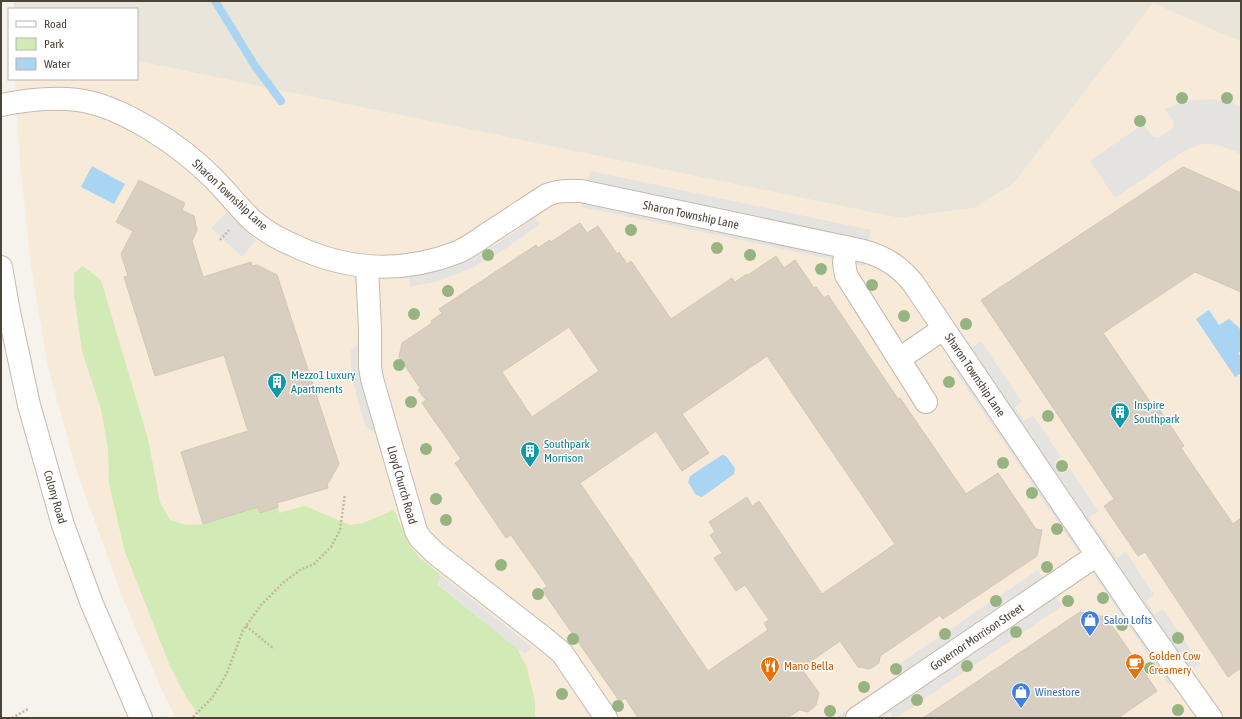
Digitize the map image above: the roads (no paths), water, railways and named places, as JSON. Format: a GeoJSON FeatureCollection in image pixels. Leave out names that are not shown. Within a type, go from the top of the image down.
{"type":"FeatureCollection","features":[{"type":"Feature","properties":{"kind":"street","name":"Sharon Township Lane"},"geometry":{"type":"LineString","coordinates":[[1,105],[28,100],[77,100],[105,107],[122,114],[153,132],[196,162],[254,221],[267,232],[310,254],[336,262],[383,268],[440,258],[459,251],[546,195],[565,190],[580,191],[877,254],[895,264],[913,283],[1097,555],[1211,718]]}},
{"type":"Feature","properties":{"kind":"street"},"geometry":{"type":"LineString","coordinates":[[847,248],[844,262],[846,275],[926,402]]}},
{"type":"Feature","properties":{"kind":"street","name":"Colony Road"},"geometry":{"type":"LineString","coordinates":[[1,267],[29,405],[63,525],[92,604],[141,718]]}},
{"type":"Feature","properties":{"kind":"street","name":"Lloyd Church Road"},"geometry":{"type":"LineString","coordinates":[[367,267],[370,367],[372,379],[416,532],[435,553],[562,653],[606,718]]}},
{"type":"Feature","properties":{"kind":"street"},"geometry":{"type":"LineString","coordinates":[[899,359],[943,329]]}},
{"type":"Feature","properties":{"kind":"street","name":"Governor Morrison Street"},"geometry":{"type":"LineString","coordinates":[[857,718],[1097,555]]}},
{"type":"Feature","properties":{"kind":"water"},"geometry":{"type":"Polygon","coordinates":[[[92,166],[125,184],[114,204],[81,187],[92,166]]]}},
{"type":"Feature","properties":{"kind":"water"},"geometry":{"type":"Polygon","coordinates":[[[1209,310],[1219,325],[1229,319],[1241,330],[1241,351],[1238,353],[1241,357],[1241,373],[1235,377],[1196,319],[1209,310]]]}},
{"type":"Feature","properties":{"kind":"water"},"geometry":{"type":"Polygon","coordinates":[[[722,455],[726,456],[735,468],[734,474],[702,497],[696,495],[688,482],[690,476],[722,455]]]}},
{"type":"Feature","properties":{"kind":"waterway"},"geometry":{"type":"LineString","coordinates":[[215,1],[255,66],[281,101]]}},
{"type":"Feature","properties":{"kind":"place","name":"Mezzo1 Luxury Apartments"},"geometry":{"type":"Point","coordinates":[277,399]}},
{"type":"Feature","properties":{"kind":"place","name":"Inspire Southpark"},"geometry":{"type":"Point","coordinates":[1120,429]}},
{"type":"Feature","properties":{"kind":"place","name":"Southpark Morrison"},"geometry":{"type":"Point","coordinates":[530,468]}},
{"type":"Feature","properties":{"kind":"place","name":"Salon Lofts"},"geometry":{"type":"Point","coordinates":[1090,637]}},
{"type":"Feature","properties":{"kind":"place","name":"Golden Cow Creamery"},"geometry":{"type":"Point","coordinates":[1135,680]}},
{"type":"Feature","properties":{"kind":"place","name":"Mano Bella"},"geometry":{"type":"Point","coordinates":[770,683]}},
{"type":"Feature","properties":{"kind":"place","name":"Winestore"},"geometry":{"type":"Point","coordinates":[1021,709]}}]}
